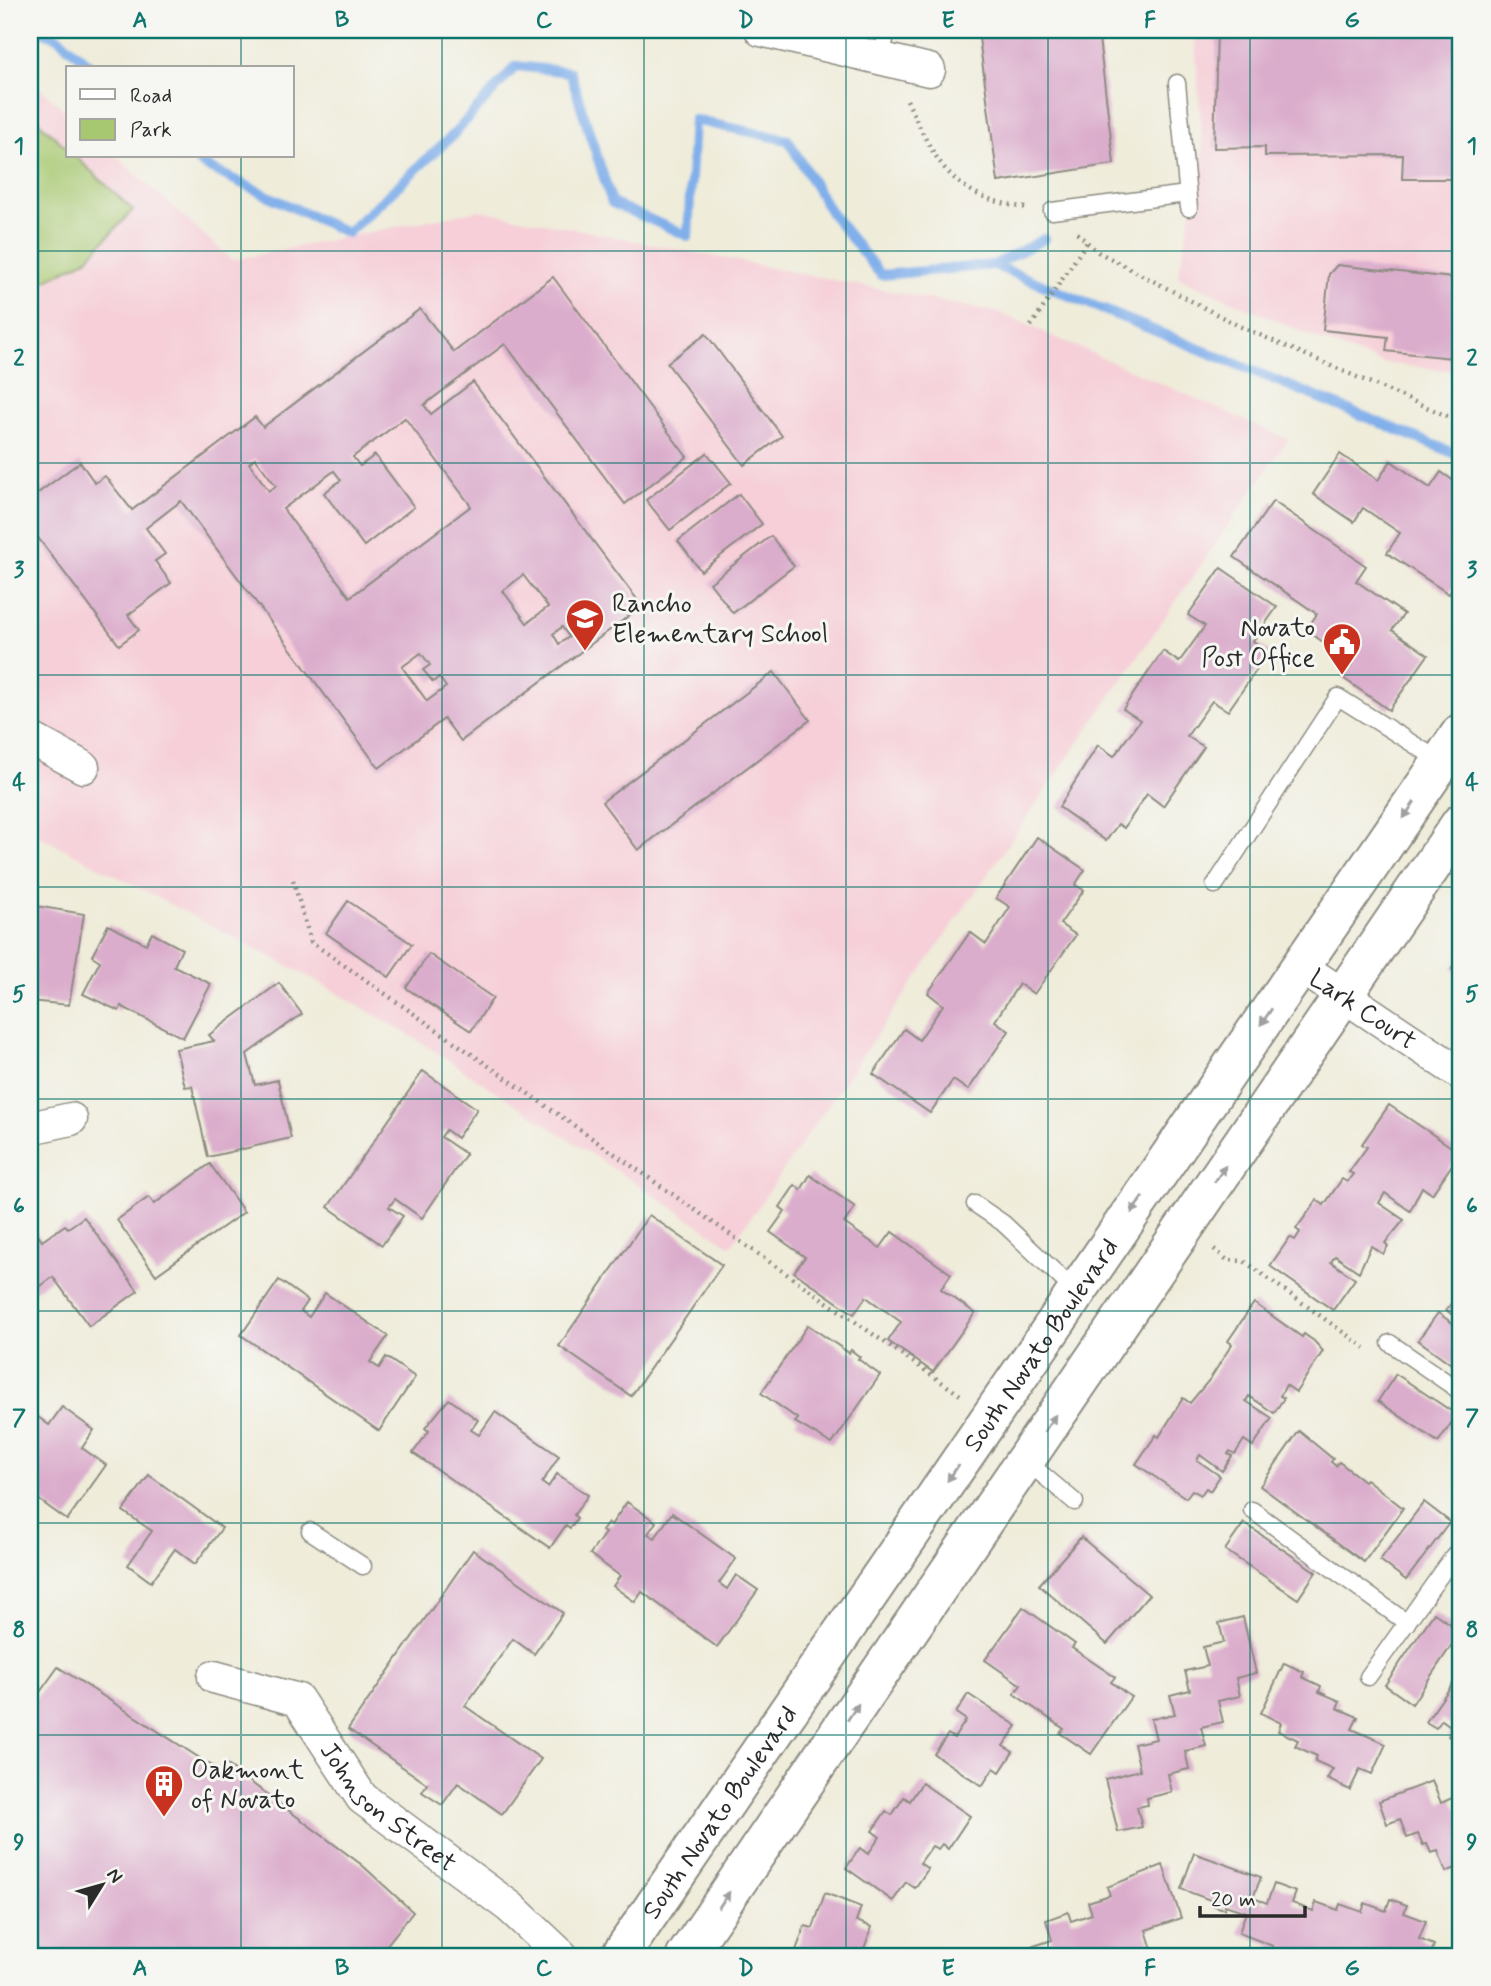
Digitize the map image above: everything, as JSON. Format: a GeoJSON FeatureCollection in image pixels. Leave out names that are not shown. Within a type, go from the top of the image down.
{"type":"FeatureCollection","features":[{"type":"Feature","properties":{"kind":"main road","name":"South Novato Boulevard"},"geometry":{"type":"LineString","coordinates":[[620,1956],[1451,747]]}},
{"type":"Feature","properties":{"kind":"main road","name":"South Novato Boulevard"},"geometry":{"type":"LineString","coordinates":[[686,1956],[1461,823]]}},
{"type":"Feature","properties":{"kind":"street"},"geometry":{"type":"LineString","coordinates":[[761,30],[903,65]]}},
{"type":"Feature","properties":{"kind":"street"},"geometry":{"type":"LineString","coordinates":[[30,738],[83,767]]}},
{"type":"Feature","properties":{"kind":"street","name":"Lark Court"},"geometry":{"type":"LineString","coordinates":[[1301,967],[1461,1074]]}},
{"type":"Feature","properties":{"kind":"street"},"geometry":{"type":"LineString","coordinates":[[30,1128],[71,1119]]}},
{"type":"Feature","properties":{"kind":"street","name":"Johnson Street"},"geometry":{"type":"LineString","coordinates":[[214,1677],[298,1700],[362,1798],[510,1907],[562,1956]]}},
{"type":"Feature","properties":{"kind":"lane"},"geometry":{"type":"LineString","coordinates":[[887,30],[903,65]]}},
{"type":"Feature","properties":{"kind":"lane"},"geometry":{"type":"LineString","coordinates":[[1052,211],[1188,201],[1177,83]]}},
{"type":"Feature","properties":{"kind":"lane"},"geometry":{"type":"LineString","coordinates":[[1215,885],[1338,696],[1451,747]]}},
{"type":"Feature","properties":{"kind":"lane"},"geometry":{"type":"LineString","coordinates":[[975,1204],[1003,1223],[1077,1293]]}},
{"type":"Feature","properties":{"kind":"lane"},"geometry":{"type":"LineString","coordinates":[[1390,1343],[1461,1392]]}},
{"type":"Feature","properties":{"kind":"lane"},"geometry":{"type":"LineString","coordinates":[[1025,1460],[1075,1502]]}},
{"type":"Feature","properties":{"kind":"lane"},"geometry":{"type":"LineString","coordinates":[[1252,1510],[1407,1623]]}},
{"type":"Feature","properties":{"kind":"lane"},"geometry":{"type":"LineString","coordinates":[[310,1531],[363,1566]]}},
{"type":"Feature","properties":{"kind":"lane"},"geometry":{"type":"LineString","coordinates":[[1367,1677],[1461,1546]]}},
{"type":"Feature","properties":{"kind":"path"},"geometry":{"type":"LineString","coordinates":[[903,65],[901,86],[928,145],[957,183],[998,204],[1052,211],[1098,252],[1239,326],[1461,422]]}},
{"type":"Feature","properties":{"kind":"path"},"geometry":{"type":"LineString","coordinates":[[1031,326],[1087,242]]}},
{"type":"Feature","properties":{"kind":"path"},"geometry":{"type":"LineString","coordinates":[[293,880],[311,942],[991,1418]]}},
{"type":"Feature","properties":{"kind":"path"},"geometry":{"type":"LineString","coordinates":[[1185,1225],[1227,1260],[1244,1262],[1363,1349],[1390,1343]]}},
{"type":"Feature","properties":{"kind":"shaded area"},"geometry":{"type":"Polygon","coordinates":[[[1194,30],[1461,30],[1461,372],[1383,363],[1318,339],[1178,277],[1203,153],[1194,30]]]}},
{"type":"Feature","properties":{"kind":"shaded area","name":"Rancho Elementary School"},"geometry":{"type":"Polygon","coordinates":[[[30,79],[66,111],[66,158],[118,158],[232,260],[479,210],[1000,313],[1288,439],[731,1246],[416,1039],[315,980],[30,831],[30,79]]]}},
{"type":"Feature","properties":{"kind":"green space"},"geometry":{"type":"Polygon","coordinates":[[[30,114],[66,147],[66,158],[77,158],[133,210],[86,260],[35,286],[30,285],[30,114]]]}},
{"type":"Feature","properties":{"kind":"building"},"geometry":{"type":"Polygon","coordinates":[[[978,30],[1098,30],[1114,164],[998,182],[978,30]]]}},
{"type":"Feature","properties":{"kind":"building"},"geometry":{"type":"Polygon","coordinates":[[[1217,30],[1461,30],[1461,179],[1402,179],[1403,155],[1265,156],[1265,147],[1214,148],[1217,30]]]}},
{"type":"Feature","properties":{"kind":"building"},"geometry":{"type":"Polygon","coordinates":[[[1337,265],[1461,279],[1461,359],[1386,351],[1388,337],[1323,330],[1329,274],[1337,265]]]}},
{"type":"Feature","properties":{"kind":"building"},"geometry":{"type":"Polygon","coordinates":[[[553,277],[687,457],[625,504],[505,344],[424,405],[431,414],[473,382],[642,606],[461,741],[444,719],[379,768],[181,501],[146,528],[165,554],[155,561],[171,583],[128,615],[139,630],[119,645],[30,527],[30,499],[80,462],[95,483],[105,476],[132,510],[255,417],[263,427],[420,309],[454,352],[553,277]],[[405,418],[353,457],[360,466],[375,455],[414,507],[364,546],[324,493],[341,480],[334,471],[283,509],[350,597],[471,506],[405,418]],[[255,458],[249,463],[269,491],[276,486],[255,458]],[[523,575],[503,591],[527,623],[548,607],[523,575]],[[562,627],[553,634],[559,644],[569,637],[562,627]],[[421,653],[402,667],[427,701],[446,687],[439,677],[433,682],[423,670],[430,665],[421,653]]]}},
{"type":"Feature","properties":{"kind":"building"},"geometry":{"type":"Polygon","coordinates":[[[706,334],[782,436],[744,465],[667,363],[706,334]]]}},
{"type":"Feature","properties":{"kind":"building"},"geometry":{"type":"Polygon","coordinates":[[[707,453],[731,483],[670,530],[646,500],[707,453]]]}},
{"type":"Feature","properties":{"kind":"building"},"geometry":{"type":"Polygon","coordinates":[[[1340,454],[1378,480],[1391,461],[1430,488],[1441,472],[1461,486],[1461,576],[1449,594],[1387,553],[1400,533],[1363,508],[1354,522],[1313,494],[1340,454]]]}},
{"type":"Feature","properties":{"kind":"building"},"geometry":{"type":"Polygon","coordinates":[[[739,494],[762,524],[701,571],[678,541],[739,494]]]}},
{"type":"Feature","properties":{"kind":"building"},"geometry":{"type":"Polygon","coordinates":[[[1273,501],[1366,566],[1356,581],[1404,614],[1392,630],[1428,655],[1389,710],[1343,678],[1353,663],[1306,630],[1317,614],[1234,557],[1273,501]]]}},
{"type":"Feature","properties":{"kind":"building"},"geometry":{"type":"Polygon","coordinates":[[[771,536],[794,566],[733,613],[710,583],[771,536]]]}},
{"type":"Feature","properties":{"kind":"building"},"geometry":{"type":"Polygon","coordinates":[[[1221,568],[1277,607],[1253,641],[1269,652],[1228,711],[1212,701],[1187,736],[1204,747],[1163,806],[1147,794],[1124,828],[1118,824],[1106,841],[1059,807],[1098,745],[1114,756],[1140,720],[1123,709],[1163,651],[1179,662],[1205,626],[1188,615],[1221,568]]]}},
{"type":"Feature","properties":{"kind":"building"},"geometry":{"type":"Polygon","coordinates":[[[774,672],[810,720],[638,850],[602,802],[774,672]]]}},
{"type":"Feature","properties":{"kind":"building"},"geometry":{"type":"Polygon","coordinates":[[[1037,837],[1085,870],[1075,885],[1084,890],[1060,924],[1076,935],[1034,994],[1019,984],[995,1021],[1009,1031],[968,1090],[953,1080],[930,1113],[873,1074],[904,1029],[919,1040],[943,1005],[928,993],[970,932],[986,944],[1010,907],[996,898],[1037,837]]]}},
{"type":"Feature","properties":{"kind":"building"},"geometry":{"type":"Polygon","coordinates":[[[348,901],[412,944],[389,977],[326,933],[348,901]]]}},
{"type":"Feature","properties":{"kind":"building"},"geometry":{"type":"Polygon","coordinates":[[[30,905],[84,914],[69,1005],[30,1001],[30,905]]]}},
{"type":"Feature","properties":{"kind":"building"},"geometry":{"type":"Polygon","coordinates":[[[108,925],[146,944],[152,933],[182,949],[174,966],[211,984],[183,1038],[121,1006],[119,1011],[83,994],[100,961],[92,956],[108,925]]]}},
{"type":"Feature","properties":{"kind":"building"},"geometry":{"type":"Polygon","coordinates":[[[429,954],[493,998],[471,1031],[406,988],[429,954]]]}},
{"type":"Feature","properties":{"kind":"building"},"geometry":{"type":"Polygon","coordinates":[[[1461,956],[1461,975],[1452,969],[1461,956]]]}},
{"type":"Feature","properties":{"kind":"building"},"geometry":{"type":"Polygon","coordinates":[[[279,983],[302,1014],[247,1054],[255,1085],[278,1080],[291,1138],[208,1157],[192,1086],[185,1087],[176,1049],[214,1041],[209,1035],[279,983]]]}},
{"type":"Feature","properties":{"kind":"building"},"geometry":{"type":"Polygon","coordinates":[[[423,1071],[477,1109],[457,1138],[446,1130],[441,1137],[466,1154],[422,1218],[395,1199],[389,1207],[403,1216],[382,1245],[328,1207],[423,1071]]]}},
{"type":"Feature","properties":{"kind":"building"},"geometry":{"type":"Polygon","coordinates":[[[1389,1105],[1460,1153],[1432,1194],[1422,1187],[1410,1211],[1385,1193],[1379,1203],[1404,1220],[1385,1243],[1388,1246],[1383,1254],[1371,1246],[1359,1272],[1335,1256],[1331,1262],[1355,1279],[1333,1310],[1270,1266],[1290,1237],[1295,1240],[1300,1232],[1296,1229],[1317,1200],[1324,1205],[1342,1179],[1347,1182],[1353,1174],[1349,1172],[1367,1147],[1362,1144],[1389,1105]]]}},
{"type":"Feature","properties":{"kind":"building"},"geometry":{"type":"Polygon","coordinates":[[[210,1164],[244,1212],[156,1275],[117,1220],[149,1197],[154,1204],[210,1164]]]}},
{"type":"Feature","properties":{"kind":"building"},"geometry":{"type":"Polygon","coordinates":[[[810,1175],[855,1207],[844,1223],[880,1248],[892,1232],[951,1274],[941,1289],[975,1313],[933,1372],[888,1341],[901,1322],[866,1297],[854,1314],[794,1272],[805,1257],[770,1232],[785,1211],[780,1207],[795,1185],[801,1190],[810,1175]]]}},
{"type":"Feature","properties":{"kind":"building"},"geometry":{"type":"Polygon","coordinates":[[[649,1215],[722,1265],[631,1396],[559,1346],[649,1215]]]}},
{"type":"Feature","properties":{"kind":"building"},"geometry":{"type":"Polygon","coordinates":[[[84,1217],[138,1291],[89,1326],[53,1277],[30,1294],[30,1235],[35,1231],[42,1241],[65,1225],[68,1228],[84,1217]]]}},
{"type":"Feature","properties":{"kind":"building"},"geometry":{"type":"Polygon","coordinates":[[[279,1280],[308,1301],[301,1311],[309,1317],[325,1293],[388,1336],[370,1362],[379,1368],[386,1357],[415,1377],[379,1431],[241,1335],[279,1280]]]}},
{"type":"Feature","properties":{"kind":"building"},"geometry":{"type":"Polygon","coordinates":[[[1461,1293],[1461,1317],[1459,1320],[1446,1310],[1461,1293]]]}},
{"type":"Feature","properties":{"kind":"building"},"geometry":{"type":"Polygon","coordinates":[[[1254,1303],[1302,1337],[1304,1334],[1323,1351],[1296,1392],[1286,1385],[1280,1396],[1284,1398],[1274,1413],[1249,1396],[1246,1401],[1272,1418],[1253,1446],[1244,1440],[1235,1454],[1230,1451],[1228,1454],[1232,1456],[1222,1471],[1200,1455],[1197,1460],[1220,1476],[1210,1491],[1206,1488],[1201,1495],[1192,1490],[1186,1498],[1136,1464],[1156,1435],[1159,1437],[1183,1398],[1190,1403],[1210,1379],[1232,1344],[1228,1341],[1254,1303]]]}},
{"type":"Feature","properties":{"kind":"building"},"geometry":{"type":"Polygon","coordinates":[[[1438,1313],[1461,1329],[1461,1371],[1418,1340],[1438,1313]]]}},
{"type":"Feature","properties":{"kind":"building"},"geometry":{"type":"Polygon","coordinates":[[[808,1325],[849,1353],[851,1350],[860,1357],[858,1359],[880,1375],[832,1444],[795,1422],[798,1419],[761,1393],[808,1325]]]}},
{"type":"Feature","properties":{"kind":"building"},"geometry":{"type":"Polygon","coordinates":[[[1396,1374],[1457,1415],[1438,1442],[1378,1401],[1396,1374]]]}},
{"type":"Feature","properties":{"kind":"building"},"geometry":{"type":"Polygon","coordinates":[[[449,1399],[478,1420],[471,1430],[479,1435],[495,1412],[559,1456],[542,1483],[548,1487],[557,1474],[588,1495],[574,1515],[577,1518],[570,1528],[566,1525],[550,1548],[413,1453],[429,1431],[425,1428],[449,1399]]]}},
{"type":"Feature","properties":{"kind":"building"},"geometry":{"type":"Polygon","coordinates":[[[62,1407],[94,1430],[82,1448],[106,1465],[67,1520],[35,1497],[39,1490],[30,1484],[30,1411],[49,1425],[62,1407]]]}},
{"type":"Feature","properties":{"kind":"building"},"geometry":{"type":"Polygon","coordinates":[[[1299,1431],[1333,1459],[1331,1462],[1336,1466],[1339,1462],[1403,1508],[1364,1562],[1260,1486],[1299,1431]]]}},
{"type":"Feature","properties":{"kind":"building"},"geometry":{"type":"Polygon","coordinates":[[[149,1475],[222,1528],[195,1564],[175,1549],[151,1582],[128,1565],[152,1531],[123,1511],[149,1475]]]}},
{"type":"Feature","properties":{"kind":"building"},"geometry":{"type":"Polygon","coordinates":[[[627,1502],[656,1522],[648,1534],[655,1538],[672,1513],[736,1559],[719,1583],[727,1589],[736,1575],[758,1590],[717,1647],[642,1592],[635,1602],[613,1586],[620,1576],[590,1554],[605,1533],[602,1531],[608,1523],[611,1525],[627,1502]]]}},
{"type":"Feature","properties":{"kind":"building"},"geometry":{"type":"Polygon","coordinates":[[[1424,1502],[1450,1522],[1406,1580],[1380,1560],[1424,1502]]]}},
{"type":"Feature","properties":{"kind":"building"},"geometry":{"type":"Polygon","coordinates":[[[1244,1523],[1316,1572],[1298,1599],[1225,1550],[1244,1523]]]}},
{"type":"Feature","properties":{"kind":"building"},"geometry":{"type":"Polygon","coordinates":[[[1081,1537],[1149,1595],[1107,1644],[1039,1585],[1081,1537]]]}},
{"type":"Feature","properties":{"kind":"building"},"geometry":{"type":"Polygon","coordinates":[[[473,1550],[563,1613],[534,1654],[513,1639],[465,1706],[541,1759],[502,1814],[458,1783],[442,1805],[422,1792],[427,1784],[348,1729],[473,1550]]]}},
{"type":"Feature","properties":{"kind":"building"},"geometry":{"type":"Polygon","coordinates":[[[1023,1607],[1075,1644],[1072,1648],[1115,1677],[1111,1682],[1131,1697],[1091,1754],[1060,1733],[1064,1729],[1014,1694],[1021,1685],[985,1660],[1023,1607]]]}},
{"type":"Feature","properties":{"kind":"building"},"geometry":{"type":"Polygon","coordinates":[[[1434,1613],[1461,1631],[1412,1704],[1385,1685],[1434,1613]]]}},
{"type":"Feature","properties":{"kind":"building"},"geometry":{"type":"Polygon","coordinates":[[[1243,1617],[1256,1673],[1236,1678],[1240,1696],[1218,1701],[1223,1722],[1201,1727],[1206,1746],[1185,1751],[1189,1769],[1168,1774],[1172,1792],[1147,1798],[1148,1805],[1137,1807],[1142,1827],[1118,1832],[1105,1779],[1140,1770],[1134,1744],[1156,1739],[1151,1719],[1175,1714],[1170,1695],[1190,1690],[1185,1671],[1208,1666],[1203,1647],[1224,1642],[1219,1623],[1243,1617]]]}},
{"type":"Feature","properties":{"kind":"building"},"geometry":{"type":"Polygon","coordinates":[[[1284,1663],[1304,1672],[1302,1677],[1321,1686],[1319,1692],[1340,1701],[1337,1708],[1358,1717],[1352,1729],[1386,1744],[1372,1774],[1360,1769],[1350,1790],[1327,1779],[1333,1769],[1315,1761],[1317,1756],[1295,1746],[1298,1740],[1278,1731],[1281,1723],[1261,1713],[1284,1663]]]}},
{"type":"Feature","properties":{"kind":"building","name":"Oakmont of Novato"},"geometry":{"type":"Polygon","coordinates":[[[58,1667],[220,1771],[225,1763],[362,1865],[413,1912],[378,1956],[30,1956],[30,1706],[58,1667]]]}},
{"type":"Feature","properties":{"kind":"building"},"geometry":{"type":"Polygon","coordinates":[[[1454,1682],[1461,1687],[1461,1745],[1448,1736],[1453,1728],[1442,1720],[1436,1728],[1426,1722],[1454,1682]]]}},
{"type":"Feature","properties":{"kind":"building"},"geometry":{"type":"Polygon","coordinates":[[[968,1694],[1017,1726],[1003,1746],[1013,1752],[1000,1772],[994,1768],[982,1786],[934,1754],[948,1734],[954,1738],[966,1720],[956,1713],[968,1694]]]}},
{"type":"Feature","properties":{"kind":"building"},"geometry":{"type":"Polygon","coordinates":[[[1432,1781],[1441,1803],[1452,1798],[1461,1818],[1461,1866],[1446,1872],[1438,1851],[1431,1853],[1418,1834],[1407,1838],[1400,1819],[1387,1824],[1379,1801],[1432,1781]]]}},
{"type":"Feature","properties":{"kind":"building"},"geometry":{"type":"Polygon","coordinates":[[[922,1783],[970,1816],[948,1849],[942,1844],[938,1849],[932,1846],[920,1863],[928,1869],[915,1888],[906,1882],[893,1901],[846,1868],[860,1848],[868,1854],[880,1837],[872,1831],[886,1811],[892,1815],[904,1797],[910,1801],[922,1783]]]}},
{"type":"Feature","properties":{"kind":"building"},"geometry":{"type":"Polygon","coordinates":[[[1194,1853],[1261,1877],[1253,1898],[1267,1903],[1274,1884],[1296,1892],[1292,1903],[1313,1911],[1316,1902],[1338,1910],[1340,1904],[1362,1912],[1365,1903],[1386,1911],[1390,1899],[1407,1905],[1404,1913],[1426,1921],[1419,1939],[1434,1945],[1430,1956],[1388,1956],[1371,1950],[1368,1956],[1270,1956],[1273,1946],[1239,1933],[1246,1912],[1225,1905],[1224,1909],[1211,1905],[1213,1901],[1181,1889],[1194,1853]]]}},
{"type":"Feature","properties":{"kind":"building"},"geometry":{"type":"Polygon","coordinates":[[[1163,1865],[1181,1918],[1146,1930],[1154,1956],[1034,1956],[1031,1947],[1052,1940],[1046,1920],[1068,1912],[1071,1921],[1092,1914],[1088,1902],[1110,1895],[1107,1887],[1163,1865]]]}},
{"type":"Feature","properties":{"kind":"building"},"geometry":{"type":"Polygon","coordinates":[[[825,1893],[861,1907],[856,1921],[872,1927],[863,1951],[856,1949],[853,1956],[794,1956],[805,1926],[813,1928],[825,1893]]]}},
{"type":"Feature","properties":{"kind":"waterway"},"geometry":{"type":"LineString","coordinates":[[38,30],[57,37],[91,66]]}},
{"type":"Feature","properties":{"kind":"waterway"},"geometry":{"type":"LineString","coordinates":[[195,158],[205,166],[347,233],[452,136],[516,66],[570,72],[612,203],[688,236],[694,120],[788,140],[831,213],[881,275],[994,265],[1044,239]]}},
{"type":"Feature","properties":{"kind":"waterway"},"geometry":{"type":"LineString","coordinates":[[994,265],[1461,456]]}},
{"type":"Feature","properties":{"kind":"place","name":"Rancho Elementary School"},"geometry":{"type":"Point","coordinates":[585,652]}},
{"type":"Feature","properties":{"kind":"place","name":"Novato Post Office"},"geometry":{"type":"Point","coordinates":[1342,676]}},
{"type":"Feature","properties":{"kind":"place","name":"Oakmont of Novato"},"geometry":{"type":"Point","coordinates":[164,1818]}}]}
